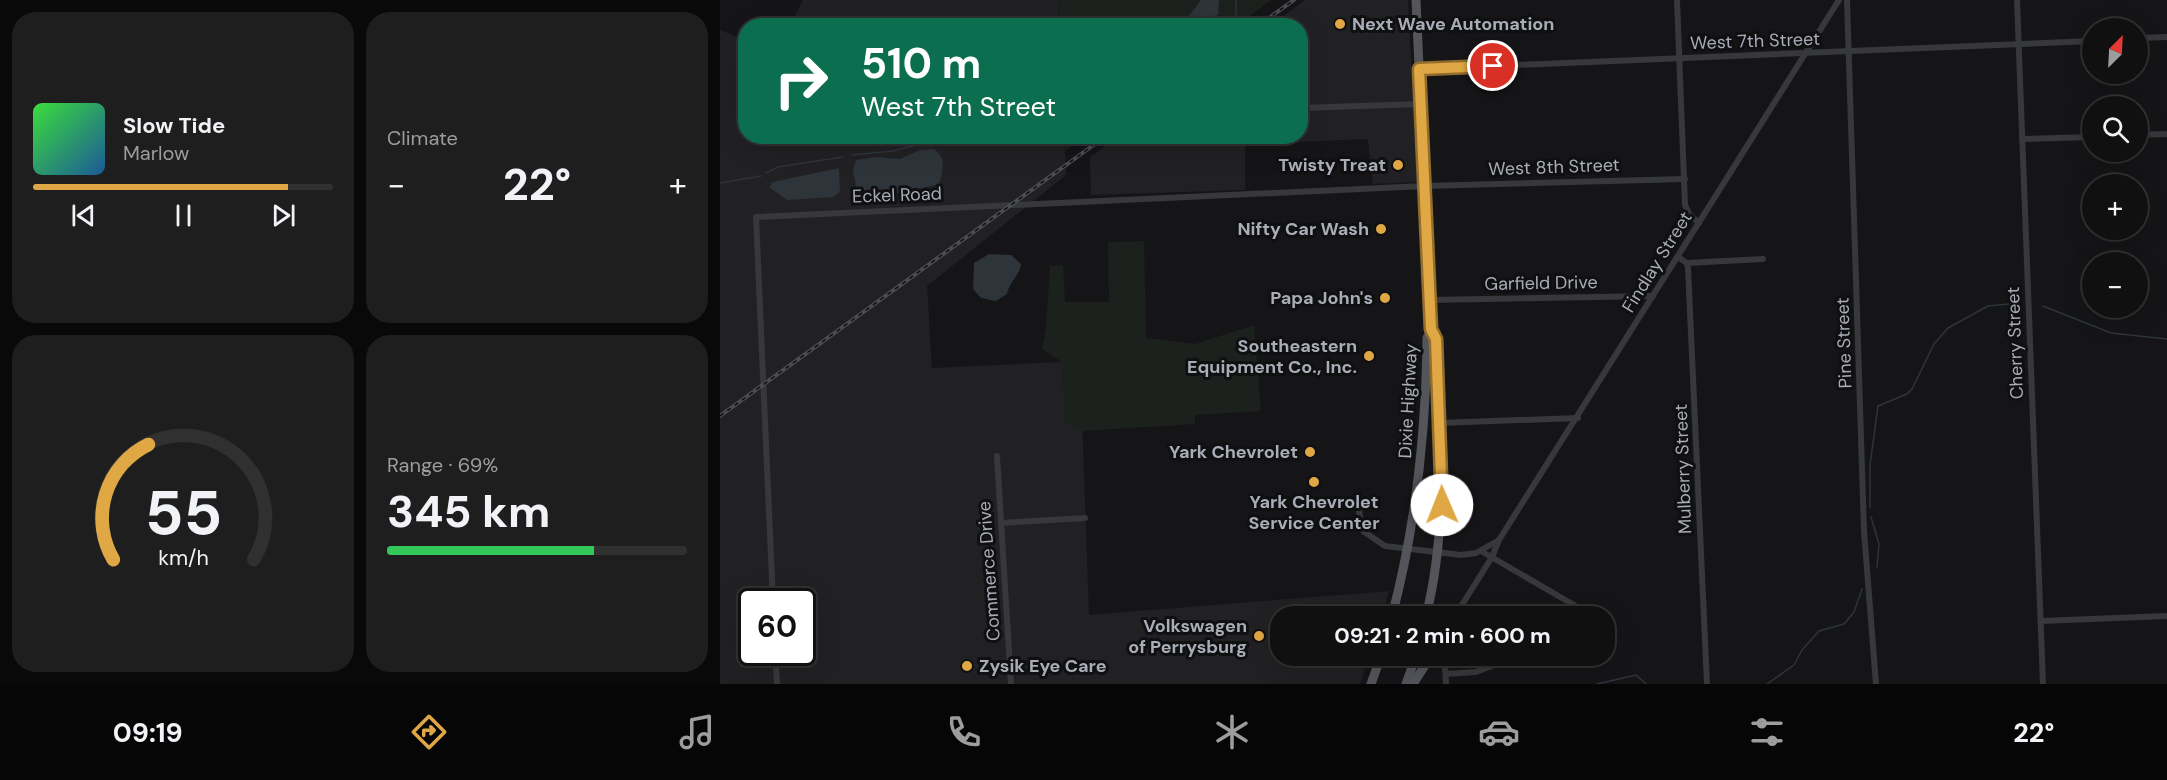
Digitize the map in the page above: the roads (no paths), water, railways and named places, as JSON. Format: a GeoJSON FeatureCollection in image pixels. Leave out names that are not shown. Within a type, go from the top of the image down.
{"type":"FeatureCollection","features":[{"type":"Feature","properties":{"kind":"main road","name":"Dixie Highway"},"geometry":{"type":"LineString","coordinates":[[1416,0],[1429,300],[1431,329],[1436,339],[1442,505],[1438,553],[1428,606]]}},
{"type":"Feature","properties":{"kind":"main road","name":"Dixie Highway"},"geometry":{"type":"LineString","coordinates":[[1394,606],[1408,550],[1419,476],[1427,338],[1431,329]]}},
{"type":"Feature","properties":{"kind":"main road"},"geometry":{"type":"LineString","coordinates":[[1371,684],[1377,666]]}},
{"type":"Feature","properties":{"kind":"main road"},"geometry":{"type":"LineString","coordinates":[[1406,684],[1412,666]]}},
{"type":"Feature","properties":{"kind":"main road"},"geometry":{"type":"LineString","coordinates":[[1413,684],[1426,666]]}},
{"type":"Feature","properties":{"kind":"street"},"geometry":{"type":"LineString","coordinates":[[1677,0],[1687,210],[1700,223]]}},
{"type":"Feature","properties":{"kind":"street","name":"Findlay Street"},"geometry":{"type":"LineString","coordinates":[[1461,606],[1492,558],[1499,540],[1578,418],[1839,0]]}},
{"type":"Feature","properties":{"kind":"street","name":"Pine Street"},"geometry":{"type":"LineString","coordinates":[[1847,0],[1864,531],[1876,684]]}},
{"type":"Feature","properties":{"kind":"street","name":"Cherry Street"},"geometry":{"type":"LineString","coordinates":[[2017,0],[2043,684]]}},
{"type":"Feature","properties":{"kind":"street"},"geometry":{"type":"LineString","coordinates":[[2148,38],[2167,37]]}},
{"type":"Feature","properties":{"kind":"street","name":"West 7th Street"},"geometry":{"type":"LineString","coordinates":[[1419,69],[2082,41]]}},
{"type":"Feature","properties":{"kind":"street"},"geometry":{"type":"LineString","coordinates":[[1308,108],[1420,104]]}},
{"type":"Feature","properties":{"kind":"street"},"geometry":{"type":"LineString","coordinates":[[2148,135],[2167,134]]}},
{"type":"Feature","properties":{"kind":"street"},"geometry":{"type":"LineString","coordinates":[[2022,139],[2082,137]]}},
{"type":"Feature","properties":{"kind":"street","name":"West 8th Street"},"geometry":{"type":"LineString","coordinates":[[1424,186],[1684,178]]}},
{"type":"Feature","properties":{"kind":"street","name":"Eckel Road"},"geometry":{"type":"LineString","coordinates":[[772,588],[756,217],[1424,186]]}},
{"type":"Feature","properties":{"kind":"street"},"geometry":{"type":"LineString","coordinates":[[1678,257],[1687,263],[1763,259]]}},
{"type":"Feature","properties":{"kind":"street","name":"Mulberry Street"},"geometry":{"type":"LineString","coordinates":[[1687,263],[1707,684]]}},
{"type":"Feature","properties":{"kind":"street","name":"Garfield Drive"},"geometry":{"type":"LineString","coordinates":[[1429,300],[1653,296]]}},
{"type":"Feature","properties":{"kind":"street"},"geometry":{"type":"LineString","coordinates":[[1439,423],[1578,418]]}},
{"type":"Feature","properties":{"kind":"street","name":"Commerce Drive"},"geometry":{"type":"LineString","coordinates":[[997,456],[1011,684]]}},
{"type":"Feature","properties":{"kind":"street","name":"Findlay Street"},"geometry":{"type":"LineString","coordinates":[[1358,506],[1360,524],[1368,537],[1385,546],[1461,555],[1481,551],[1499,540]]}},
{"type":"Feature","properties":{"kind":"street"},"geometry":{"type":"LineString","coordinates":[[1001,524],[1085,518]]}},
{"type":"Feature","properties":{"kind":"street"},"geometry":{"type":"LineString","coordinates":[[1481,551],[1575,606]]}},
{"type":"Feature","properties":{"kind":"street"},"geometry":{"type":"LineString","coordinates":[[2041,621],[2167,616]]}},
{"type":"Feature","properties":{"kind":"street"},"geometry":{"type":"LineString","coordinates":[[776,666],[777,684]]}},
{"type":"Feature","properties":{"kind":"street"},"geometry":{"type":"LineString","coordinates":[[1444,666],[1446,684]]}},
{"type":"Feature","properties":{"kind":"street"},"geometry":{"type":"LineString","coordinates":[[1446,674],[1482,671],[1494,666]]}},
{"type":"Feature","properties":{"kind":"waterway"},"geometry":{"type":"LineString","coordinates":[[1234,18],[1236,0]]}},
{"type":"Feature","properties":{"kind":"waterway"},"geometry":{"type":"LineString","coordinates":[[852,155],[893,151],[920,144]]}},
{"type":"Feature","properties":{"kind":"waterway"},"geometry":{"type":"LineString","coordinates":[[766,173],[778,167],[843,157]]}},
{"type":"Feature","properties":{"kind":"waterway"},"geometry":{"type":"LineString","coordinates":[[720,183],[761,176]]}},
{"type":"Feature","properties":{"kind":"waterway"},"geometry":{"type":"LineString","coordinates":[[1870,508],[1870,465],[1878,406],[1907,394],[1912,389],[1934,344],[1948,328],[1988,306],[2019,303]]}},
{"type":"Feature","properties":{"kind":"waterway"},"geometry":{"type":"LineString","coordinates":[[2043,306],[2111,333],[2167,339]]}},
{"type":"Feature","properties":{"kind":"waterway"},"geometry":{"type":"LineString","coordinates":[[1871,517],[1879,544],[1877,567]]}},
{"type":"Feature","properties":{"kind":"waterway"},"geometry":{"type":"LineString","coordinates":[[1767,684],[1794,665],[1802,650],[1819,631],[1844,624],[1854,612],[1862,589]]}},
{"type":"Feature","properties":{"kind":"waterway"},"geometry":{"type":"LineString","coordinates":[[1597,684],[1636,675],[1646,684]]}},
{"type":"Feature","properties":{"kind":"railway"},"geometry":{"type":"LineString","coordinates":[[1269,18],[1294,0]]}},
{"type":"Feature","properties":{"kind":"railway"},"geometry":{"type":"LineString","coordinates":[[720,416],[1095,144]]}},
{"type":"Feature","properties":{"kind":"place","name":"Next Wave Automation"},"geometry":{"type":"Point","coordinates":[1340,24]}},
{"type":"Feature","properties":{"kind":"place","name":"Twisty Treat"},"geometry":{"type":"Point","coordinates":[1398,165]}},
{"type":"Feature","properties":{"kind":"place","name":"Nifty Car Wash"},"geometry":{"type":"Point","coordinates":[1381,229]}},
{"type":"Feature","properties":{"kind":"place","name":"Papa John's"},"geometry":{"type":"Point","coordinates":[1385,298]}},
{"type":"Feature","properties":{"kind":"place","name":"Southeastern Equipment Co., Inc."},"geometry":{"type":"Point","coordinates":[1369,356]}},
{"type":"Feature","properties":{"kind":"place","name":"Yark Chevrolet"},"geometry":{"type":"Point","coordinates":[1310,452]}},
{"type":"Feature","properties":{"kind":"place","name":"Yark Chevrolet Service Center"},"geometry":{"type":"Point","coordinates":[1314,482]}},
{"type":"Feature","properties":{"kind":"place","name":"Volkswagen of Perrysburg"},"geometry":{"type":"Point","coordinates":[1259,636]}},
{"type":"Feature","properties":{"kind":"place","name":"Zysik Eye Care"},"geometry":{"type":"Point","coordinates":[967,666]}}]}
